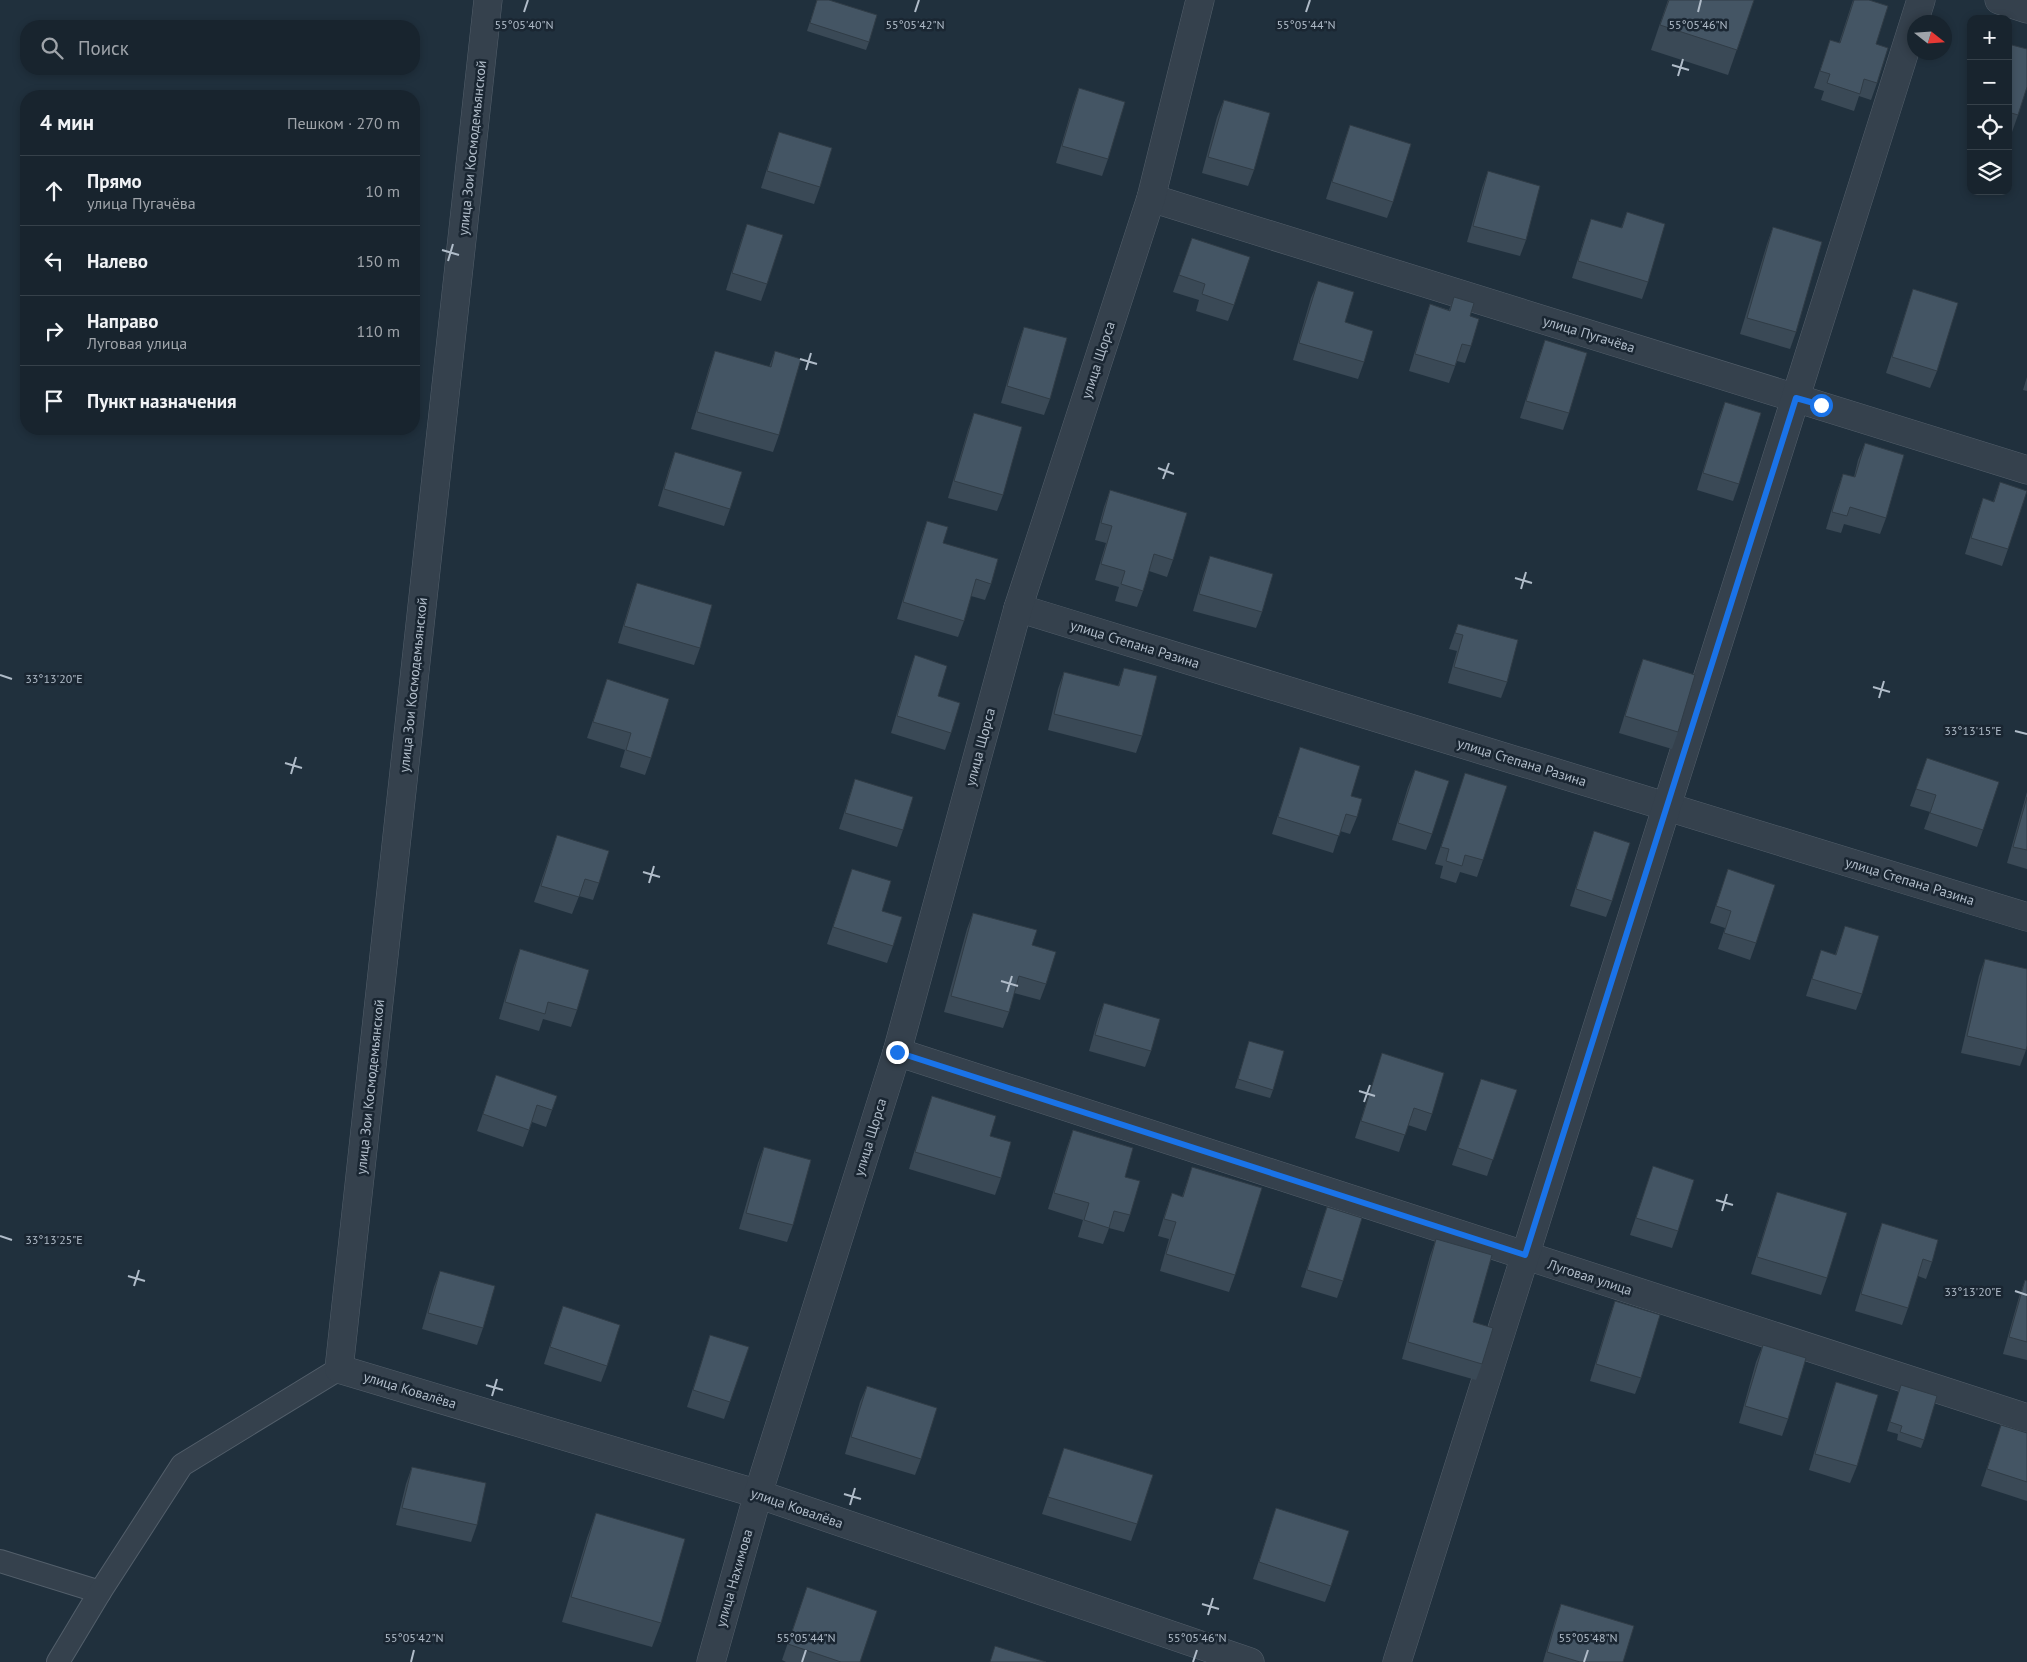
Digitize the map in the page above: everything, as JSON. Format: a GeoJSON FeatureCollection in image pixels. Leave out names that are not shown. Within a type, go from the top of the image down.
{"type":"FeatureCollection","features":[{"type":"Feature","properties":{"kind":"street","name":"улица Зои Космодемьянской"},"geometry":{"type":"LineString","coordinates":[[339,1369],[488,0]]}},
{"type":"Feature","properties":{"kind":"street","name":"улица Щорса"},"geometry":{"type":"LineString","coordinates":[[758,1494],[897,1052],[1018,608],[1151,198],[1200,0]]}},
{"type":"Feature","properties":{"kind":"street"},"geometry":{"type":"LineString","coordinates":[[1397,1662],[1921,0]]}},
{"type":"Feature","properties":{"kind":"street"},"geometry":{"type":"LineString","coordinates":[[1999,0],[2027,9]]}},
{"type":"Feature","properties":{"kind":"street","name":"улица Пугачёва"},"geometry":{"type":"LineString","coordinates":[[1151,198],[2027,470]]}},
{"type":"Feature","properties":{"kind":"street","name":"улица Степана Разина"},"geometry":{"type":"LineString","coordinates":[[1018,608],[2027,918]]}},
{"type":"Feature","properties":{"kind":"street","name":"Луговая улица"},"geometry":{"type":"LineString","coordinates":[[897,1052],[2027,1418]]}},
{"type":"Feature","properties":{"kind":"street","name":"улица Ковалёва"},"geometry":{"type":"LineString","coordinates":[[339,1369],[758,1494],[1250,1662]]}},
{"type":"Feature","properties":{"kind":"street","name":"улица Нахимова"},"geometry":{"type":"LineString","coordinates":[[711,1662],[758,1494]]}},
{"type":"Feature","properties":{"kind":"lane"},"geometry":{"type":"LineString","coordinates":[[58,1662],[100,1592],[182,1465],[339,1369]]}},
{"type":"Feature","properties":{"kind":"lane"},"geometry":{"type":"LineString","coordinates":[[0,1561],[100,1592]]}},
{"type":"Feature","properties":{"kind":"building"},"geometry":{"type":"Polygon","coordinates":[[[817,0],[829,0],[877,15],[869,42],[810,23],[817,0]]]}},
{"type":"Feature","properties":{"kind":"building"},"geometry":{"type":"Polygon","coordinates":[[[1669,0],[1754,0],[1737,50],[1660,25],[1669,0]]]}},
{"type":"Feature","properties":{"kind":"building"},"geometry":{"type":"Polygon","coordinates":[[[1854,0],[1869,0],[1888,6],[1876,44],[1888,48],[1877,83],[1864,79],[1860,94],[1827,83],[1830,74],[1820,71],[1830,40],[1840,43],[1854,0]]]}},
{"type":"Feature","properties":{"kind":"building"},"geometry":{"type":"Polygon","coordinates":[[[2012,45],[2027,49],[2027,87],[2018,115],[2012,113],[2012,45]]]}},
{"type":"Feature","properties":{"kind":"building"},"geometry":{"type":"Polygon","coordinates":[[[1079,88],[1125,102],[1108,159],[1062,146],[1079,88]]]}},
{"type":"Feature","properties":{"kind":"building"},"geometry":{"type":"Polygon","coordinates":[[[1224,100],[1270,113],[1254,170],[1208,157],[1224,100]]]}},
{"type":"Feature","properties":{"kind":"building"},"geometry":{"type":"Polygon","coordinates":[[[1350,125],[1411,144],[1393,202],[1332,182],[1350,125]]]}},
{"type":"Feature","properties":{"kind":"building"},"geometry":{"type":"Polygon","coordinates":[[[779,132],[832,148],[820,187],[767,171],[779,132]]]}},
{"type":"Feature","properties":{"kind":"building"},"geometry":{"type":"Polygon","coordinates":[[[1488,171],[1540,186],[1526,240],[1473,226],[1488,171]]]}},
{"type":"Feature","properties":{"kind":"building"},"geometry":{"type":"Polygon","coordinates":[[[1627,212],[1665,224],[1648,282],[1578,261],[1591,219],[1622,228],[1627,212]]]}},
{"type":"Feature","properties":{"kind":"building"},"geometry":{"type":"Polygon","coordinates":[[[747,224],[783,235],[767,284],[732,273],[747,224]]]}},
{"type":"Feature","properties":{"kind":"building"},"geometry":{"type":"Polygon","coordinates":[[[1773,227],[1822,242],[1796,332],[1747,318],[1773,227]]]}},
{"type":"Feature","properties":{"kind":"building"},"geometry":{"type":"Polygon","coordinates":[[[1192,238],[1250,257],[1234,305],[1202,294],[1205,284],[1179,275],[1192,238]]]}},
{"type":"Feature","properties":{"kind":"building"},"geometry":{"type":"Polygon","coordinates":[[[1318,281],[1354,292],[1345,322],[1373,331],[1364,362],[1299,343],[1318,281]]]}},
{"type":"Feature","properties":{"kind":"building"},"geometry":{"type":"Polygon","coordinates":[[[1913,289],[1958,303],[1937,371],[1892,357],[1913,289]]]}},
{"type":"Feature","properties":{"kind":"building"},"geometry":{"type":"Polygon","coordinates":[[[1454,297],[1474,303],[1470,316],[1479,319],[1471,346],[1462,344],[1455,366],[1415,354],[1430,304],[1450,311],[1454,297]]]}},
{"type":"Feature","properties":{"kind":"building"},"geometry":{"type":"Polygon","coordinates":[[[1024,327],[1067,338],[1050,399],[1007,386],[1024,327]]]}},
{"type":"Feature","properties":{"kind":"building"},"geometry":{"type":"Polygon","coordinates":[[[1545,340],[1587,353],[1569,413],[1526,401],[1545,340]]]}},
{"type":"Feature","properties":{"kind":"building"},"geometry":{"type":"Polygon","coordinates":[[[715,351],[771,367],[775,351],[801,359],[779,435],[697,412],[715,351]]]}},
{"type":"Feature","properties":{"kind":"building"},"geometry":{"type":"Polygon","coordinates":[[[1725,402],[1761,413],[1739,484],[1703,473],[1725,402]]]}},
{"type":"Feature","properties":{"kind":"building"},"geometry":{"type":"Polygon","coordinates":[[[974,413],[1022,427],[1003,495],[954,481],[974,413]]]}},
{"type":"Feature","properties":{"kind":"building"},"geometry":{"type":"Polygon","coordinates":[[[1865,443],[1904,455],[1886,518],[1850,507],[1847,516],[1832,512],[1843,474],[1855,477],[1865,443]]]}},
{"type":"Feature","properties":{"kind":"building"},"geometry":{"type":"Polygon","coordinates":[[[675,452],[742,472],[730,509],[664,489],[675,452]]]}},
{"type":"Feature","properties":{"kind":"building"},"geometry":{"type":"Polygon","coordinates":[[[2000,482],[2027,491],[2008,549],[1971,538],[1983,498],[1994,502],[2000,482]]]}},
{"type":"Feature","properties":{"kind":"building"},"geometry":{"type":"Polygon","coordinates":[[[1110,490],[1187,513],[1173,560],[1154,554],[1143,591],[1121,584],[1125,571],[1101,564],[1112,526],[1101,523],[1110,490]]]}},
{"type":"Feature","properties":{"kind":"building"},"geometry":{"type":"Polygon","coordinates":[[[927,521],[948,527],[943,543],[998,559],[991,584],[976,579],[964,621],[903,602],[927,521]]]}},
{"type":"Feature","properties":{"kind":"building"},"geometry":{"type":"Polygon","coordinates":[[[1210,556],[1273,574],[1262,612],[1199,594],[1210,556]]]}},
{"type":"Feature","properties":{"kind":"building"},"geometry":{"type":"Polygon","coordinates":[[[637,583],[712,605],[700,648],[624,626],[637,583]]]}},
{"type":"Feature","properties":{"kind":"building"},"geometry":{"type":"Polygon","coordinates":[[[1458,624],[1518,640],[1507,682],[1454,667],[1463,635],[1455,633],[1458,624]]]}},
{"type":"Feature","properties":{"kind":"building"},"geometry":{"type":"Polygon","coordinates":[[[915,655],[947,666],[938,696],[960,703],[951,733],[897,716],[915,655]]]}},
{"type":"Feature","properties":{"kind":"building"},"geometry":{"type":"Polygon","coordinates":[[[1643,659],[1695,675],[1678,732],[1625,716],[1643,659]]]}},
{"type":"Feature","properties":{"kind":"building"},"geometry":{"type":"Polygon","coordinates":[[[1124,668],[1157,676],[1142,736],[1054,714],[1064,672],[1119,686],[1124,668]]]}},
{"type":"Feature","properties":{"kind":"building"},"geometry":{"type":"Polygon","coordinates":[[[607,679],[669,699],[651,758],[626,750],[631,733],[593,722],[607,679]]]}},
{"type":"Feature","properties":{"kind":"building"},"geometry":{"type":"Polygon","coordinates":[[[1300,747],[1360,766],[1351,796],[1362,799],[1357,817],[1346,814],[1339,836],[1278,817],[1300,747]]]}},
{"type":"Feature","properties":{"kind":"building"},"geometry":{"type":"Polygon","coordinates":[[[1927,758],[1999,782],[1983,830],[1930,813],[1936,795],[1916,789],[1927,758]]]}},
{"type":"Feature","properties":{"kind":"building"},"geometry":{"type":"Polygon","coordinates":[[[1415,770],[1449,781],[1432,834],[1398,823],[1415,770]]]}},
{"type":"Feature","properties":{"kind":"building"},"geometry":{"type":"Polygon","coordinates":[[[1465,773],[1507,786],[1483,860],[1465,855],[1462,866],[1446,861],[1449,849],[1441,847],[1465,773]]]}},
{"type":"Feature","properties":{"kind":"building"},"geometry":{"type":"Polygon","coordinates":[[[855,779],[913,797],[903,830],[845,813],[855,779]]]}},
{"type":"Feature","properties":{"kind":"building"},"geometry":{"type":"Polygon","coordinates":[[[2027,797],[2027,850],[2013,847],[2027,797]]]}},
{"type":"Feature","properties":{"kind":"building"},"geometry":{"type":"Polygon","coordinates":[[[1594,831],[1630,843],[1612,901],[1576,889],[1594,831]]]}},
{"type":"Feature","properties":{"kind":"building"},"geometry":{"type":"Polygon","coordinates":[[[557,835],[609,851],[599,883],[585,879],[579,897],[541,886],[557,835]]]}},
{"type":"Feature","properties":{"kind":"building"},"geometry":{"type":"Polygon","coordinates":[[[852,869],[891,881],[882,911],[902,917],[893,946],[833,927],[852,869]]]}},
{"type":"Feature","properties":{"kind":"building"},"geometry":{"type":"Polygon","coordinates":[[[1728,869],[1775,885],[1756,943],[1724,933],[1731,911],[1716,906],[1728,869]]]}},
{"type":"Feature","properties":{"kind":"building"},"geometry":{"type":"Polygon","coordinates":[[[973,913],[1037,930],[1032,945],[1056,952],[1046,984],[1019,976],[1009,1012],[951,996],[973,913]]]}},
{"type":"Feature","properties":{"kind":"building"},"geometry":{"type":"Polygon","coordinates":[[[1845,926],[1879,936],[1862,994],[1812,979],[1821,950],[1836,955],[1845,926]]]}},
{"type":"Feature","properties":{"kind":"building"},"geometry":{"type":"Polygon","coordinates":[[[520,949],[589,970],[577,1010],[548,1002],[545,1014],[505,1002],[520,949]]]}},
{"type":"Feature","properties":{"kind":"building"},"geometry":{"type":"Polygon","coordinates":[[[1985,959],[2027,969],[2026,1050],[1967,1036],[1985,959]]]}},
{"type":"Feature","properties":{"kind":"building"},"geometry":{"type":"Polygon","coordinates":[[[1104,1003],[1160,1019],[1151,1051],[1095,1035],[1104,1003]]]}},
{"type":"Feature","properties":{"kind":"building"},"geometry":{"type":"Polygon","coordinates":[[[1249,1041],[1284,1051],[1273,1090],[1238,1079],[1249,1041]]]}},
{"type":"Feature","properties":{"kind":"building"},"geometry":{"type":"Polygon","coordinates":[[[1382,1053],[1444,1073],[1432,1114],[1414,1108],[1405,1135],[1361,1121],[1382,1053]]]}},
{"type":"Feature","properties":{"kind":"building"},"geometry":{"type":"Polygon","coordinates":[[[496,1075],[557,1096],[552,1110],[537,1105],[529,1130],[483,1114],[496,1075]]]}},
{"type":"Feature","properties":{"kind":"building"},"geometry":{"type":"Polygon","coordinates":[[[1481,1079],[1517,1090],[1493,1160],[1458,1148],[1481,1079]]]}},
{"type":"Feature","properties":{"kind":"building"},"geometry":{"type":"Polygon","coordinates":[[[932,1096],[996,1116],[990,1136],[1011,1142],[1001,1178],[915,1152],[932,1096]]]}},
{"type":"Feature","properties":{"kind":"building"},"geometry":{"type":"Polygon","coordinates":[[[1073,1130],[1133,1148],[1125,1177],[1140,1181],[1130,1215],[1114,1211],[1109,1228],[1084,1220],[1089,1203],[1054,1193],[1073,1130]]]}},
{"type":"Feature","properties":{"kind":"building"},"geometry":{"type":"Polygon","coordinates":[[[764,1147],[811,1160],[793,1225],[746,1213],[764,1147]]]}},
{"type":"Feature","properties":{"kind":"building"},"geometry":{"type":"Polygon","coordinates":[[[1653,1166],[1694,1180],[1678,1231],[1636,1218],[1653,1166]]]}},
{"type":"Feature","properties":{"kind":"building"},"geometry":{"type":"Polygon","coordinates":[[[1192,1167],[1262,1188],[1235,1275],[1166,1254],[1176,1222],[1164,1219],[1172,1193],[1183,1197],[1192,1167]]]}},
{"type":"Feature","properties":{"kind":"building"},"geometry":{"type":"Polygon","coordinates":[[[1777,1192],[1847,1213],[1827,1278],[1757,1257],[1777,1192]]]}},
{"type":"Feature","properties":{"kind":"building"},"geometry":{"type":"Polygon","coordinates":[[[1327,1207],[1362,1218],[1343,1281],[1307,1270],[1327,1207]]]}},
{"type":"Feature","properties":{"kind":"building"},"geometry":{"type":"Polygon","coordinates":[[[1882,1223],[1938,1240],[1932,1262],[1923,1259],[1908,1308],[1861,1294],[1882,1223]]]}},
{"type":"Feature","properties":{"kind":"building"},"geometry":{"type":"Polygon","coordinates":[[[1436,1239],[1492,1255],[1473,1322],[1493,1328],[1482,1364],[1408,1342],[1436,1239]]]}},
{"type":"Feature","properties":{"kind":"building"},"geometry":{"type":"Polygon","coordinates":[[[440,1271],[495,1286],[483,1328],[428,1313],[440,1271]]]}},
{"type":"Feature","properties":{"kind":"building"},"geometry":{"type":"Polygon","coordinates":[[[2025,1280],[2027,1281],[2027,1342],[2009,1337],[2025,1280]]]}},
{"type":"Feature","properties":{"kind":"building"},"geometry":{"type":"Polygon","coordinates":[[[1615,1301],[1660,1315],[1641,1378],[1596,1364],[1615,1301]]]}},
{"type":"Feature","properties":{"kind":"building"},"geometry":{"type":"Polygon","coordinates":[[[563,1306],[620,1325],[607,1366],[550,1347],[563,1306]]]}},
{"type":"Feature","properties":{"kind":"building"},"geometry":{"type":"Polygon","coordinates":[[[710,1335],[749,1347],[730,1402],[693,1390],[710,1335]]]}},
{"type":"Feature","properties":{"kind":"building"},"geometry":{"type":"Polygon","coordinates":[[[1763,1345],[1806,1358],[1788,1419],[1745,1406],[1763,1345]]]}},
{"type":"Feature","properties":{"kind":"building"},"geometry":{"type":"Polygon","coordinates":[[[1836,1382],[1878,1395],[1857,1466],[1815,1454],[1836,1382]]]}},
{"type":"Feature","properties":{"kind":"building"},"geometry":{"type":"Polygon","coordinates":[[[1901,1385],[1937,1396],[1924,1440],[1900,1432],[1902,1426],[1890,1422],[1901,1385]]]}},
{"type":"Feature","properties":{"kind":"building"},"geometry":{"type":"Polygon","coordinates":[[[867,1386],[937,1408],[921,1459],[851,1437],[867,1386]]]}},
{"type":"Feature","properties":{"kind":"building"},"geometry":{"type":"Polygon","coordinates":[[[2001,1425],[2027,1433],[2027,1482],[1987,1469],[2001,1425]]]}},
{"type":"Feature","properties":{"kind":"building"},"geometry":{"type":"Polygon","coordinates":[[[1064,1448],[1153,1475],[1137,1524],[1048,1497],[1064,1448]]]}},
{"type":"Feature","properties":{"kind":"building"},"geometry":{"type":"Polygon","coordinates":[[[412,1467],[486,1483],[477,1525],[402,1508],[412,1467]]]}},
{"type":"Feature","properties":{"kind":"building"},"geometry":{"type":"Polygon","coordinates":[[[1276,1508],[1349,1531],[1331,1586],[1259,1562],[1276,1508]]]}},
{"type":"Feature","properties":{"kind":"building"},"geometry":{"type":"Polygon","coordinates":[[[596,1513],[685,1539],[661,1623],[571,1597],[596,1513]]]}},
{"type":"Feature","properties":{"kind":"building"},"geometry":{"type":"Polygon","coordinates":[[[807,1587],[877,1611],[860,1662],[841,1662],[788,1644],[807,1587]]]}},
{"type":"Feature","properties":{"kind":"building"},"geometry":{"type":"Polygon","coordinates":[[[1561,1604],[1634,1626],[1623,1662],[1580,1662],[1547,1652],[1561,1604]]]}},
{"type":"Feature","properties":{"kind":"building"},"geometry":{"type":"Polygon","coordinates":[[[995,1646],[1046,1662],[990,1662],[995,1646]]]}},
{"type":"Feature","properties":{"kind":"route"},"geometry":{"type":"LineString","coordinates":[[897,1052],[1525,1255],[1796,398],[1821,405]]}}]}
